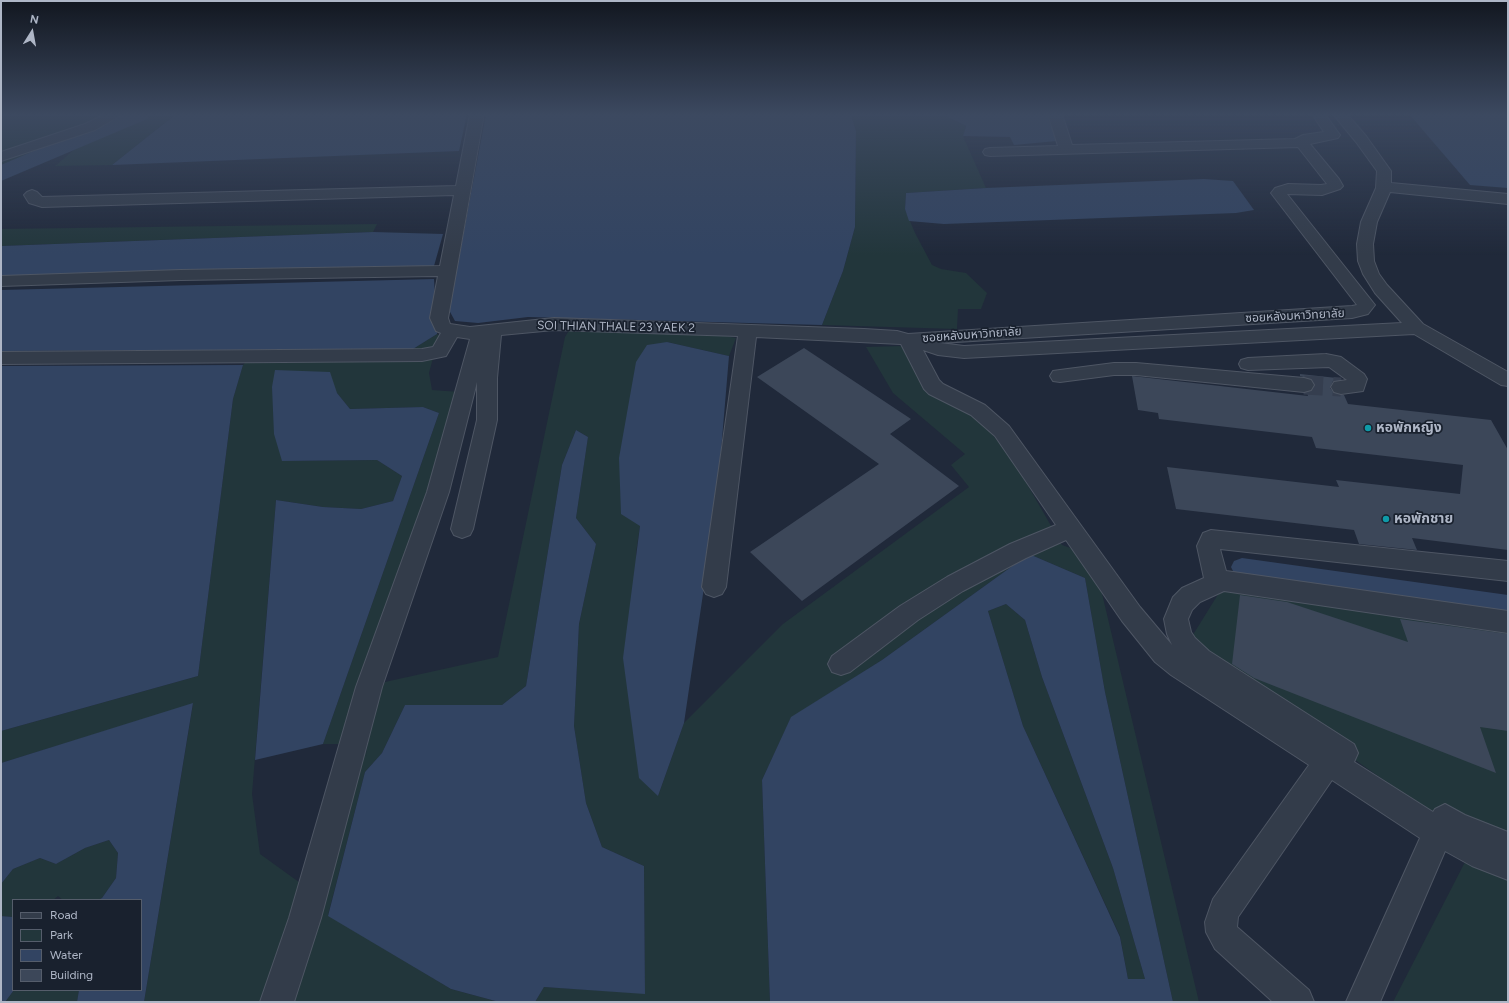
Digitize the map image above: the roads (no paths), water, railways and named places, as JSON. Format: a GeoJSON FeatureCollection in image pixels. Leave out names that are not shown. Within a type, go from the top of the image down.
{"type":"FeatureCollection","features":[{"type":"Feature","properties":{"kind":"street"},"geometry":{"type":"LineString","coordinates":[[1,358],[422,355],[439,352],[452,331],[442,327],[439,318],[468,161]]}},
{"type":"Feature","properties":{"kind":"street","name":"ซอยหลังมหาวิทยาลัย"},"geometry":{"type":"LineString","coordinates":[[909,339],[1352,312],[1362,310],[1366,306],[1361,297],[1279,194],[1280,191],[1288,189],[1322,190],[1335,186],[1334,182],[1317,161]]}},
{"type":"Feature","properties":{"kind":"street"},"geometry":{"type":"LineString","coordinates":[[1377,161],[1384,171],[1384,187],[1366,232],[1366,261],[1371,274],[1381,289],[1417,328],[1508,380]]}},
{"type":"Feature","properties":{"kind":"street"},"geometry":{"type":"LineString","coordinates":[[1384,187],[1508,199]]}},
{"type":"Feature","properties":{"kind":"street"},"geometry":{"type":"LineString","coordinates":[[32,195],[34,200],[42,202],[463,190]]}},
{"type":"Feature","properties":{"kind":"street"},"geometry":{"type":"LineString","coordinates":[[1,281],[181,275],[448,270]]}},
{"type":"Feature","properties":{"kind":"street","name":"SOI THIAN THALE 23 YAEK 2"},"geometry":{"type":"LineString","coordinates":[[452,331],[487,331],[554,324],[748,330],[864,335],[909,339]]}},
{"type":"Feature","properties":{"kind":"street"},"geometry":{"type":"LineString","coordinates":[[909,339],[938,349],[964,352],[1417,328]]}},
{"type":"Feature","properties":{"kind":"street"},"geometry":{"type":"LineString","coordinates":[[714,587],[748,330]]}},
{"type":"Feature","properties":{"kind":"street"},"geometry":{"type":"LineString","coordinates":[[462,529],[487,420],[487,331]]}},
{"type":"Feature","properties":{"kind":"street"},"geometry":{"type":"LineString","coordinates":[[277,1002],[305,918],[369,687],[438,492],[487,331]]}},
{"type":"Feature","properties":{"kind":"street"},"geometry":{"type":"LineString","coordinates":[[909,339],[931,384],[936,389],[978,410],[1002,431],[1131,614],[1164,654],[1180,667],[1438,832],[1476,852],[1508,865]]}},
{"type":"Feature","properties":{"kind":"street"},"geometry":{"type":"LineString","coordinates":[[1230,339],[1261,382]]}},
{"type":"Feature","properties":{"kind":"street"},"geometry":{"type":"LineString","coordinates":[[1248,364],[1326,360],[1334,361],[1357,379],[1356,386],[1341,387]]}},
{"type":"Feature","properties":{"kind":"street"},"geometry":{"type":"LineString","coordinates":[[1060,376],[1114,369],[1136,369],[1304,385]]}},
{"type":"Feature","properties":{"kind":"street"},"geometry":{"type":"LineString","coordinates":[[841,664],[909,613],[955,584],[1018,551],[1070,528]]}},
{"type":"Feature","properties":{"kind":"street"},"geometry":{"type":"LineString","coordinates":[[1217,582],[1208,546],[1209,542],[1215,539],[1508,571]]}},
{"type":"Feature","properties":{"kind":"street"},"geometry":{"type":"LineString","coordinates":[[1508,622],[1242,582],[1224,581],[1217,582],[1191,596],[1182,604],[1176,619],[1179,634],[1186,646],[1200,659],[1455,826],[1508,847]]}},
{"type":"Feature","properties":{"kind":"street"},"geometry":{"type":"LineString","coordinates":[[1297,1002],[1226,938],[1222,932],[1221,922],[1224,910],[1329,761]]}},
{"type":"Feature","properties":{"kind":"street"},"geometry":{"type":"LineString","coordinates":[[1363,1002],[1438,832]]}},
{"type":"Feature","properties":{"kind":"water"},"geometry":{"type":"Polygon","coordinates":[[[117,161],[216,161],[112,165],[117,161]]]}},
{"type":"Feature","properties":{"kind":"water"},"geometry":{"type":"Polygon","coordinates":[[[477,161],[856,161],[855,227],[843,271],[822,325],[528,317],[478,323],[455,321],[449,310],[477,161]]]}},
{"type":"Feature","properties":{"kind":"water"},"geometry":{"type":"Polygon","coordinates":[[[1449,161],[1508,161],[1508,188],[1470,185],[1449,161]]]}},
{"type":"Feature","properties":{"kind":"water"},"geometry":{"type":"Polygon","coordinates":[[[1204,179],[1233,181],[1254,210],[1236,213],[944,224],[909,221],[905,209],[906,193],[986,188],[1204,179]]]}},
{"type":"Feature","properties":{"kind":"water"},"geometry":{"type":"Polygon","coordinates":[[[373,232],[443,234],[434,266],[1,282],[1,246],[373,232]]]}},
{"type":"Feature","properties":{"kind":"water"},"geometry":{"type":"Polygon","coordinates":[[[434,279],[437,334],[413,349],[1,351],[1,290],[434,279]]]}},
{"type":"Feature","properties":{"kind":"water"},"geometry":{"type":"Polygon","coordinates":[[[667,342],[729,356],[717,499],[684,723],[658,796],[639,778],[623,658],[640,526],[621,514],[619,458],[636,362],[647,345],[667,342]]]}},
{"type":"Feature","properties":{"kind":"water"},"geometry":{"type":"Polygon","coordinates":[[[243,365],[233,399],[198,676],[1,731],[1,366],[243,365]]]}},
{"type":"Feature","properties":{"kind":"water"},"geometry":{"type":"Polygon","coordinates":[[[275,370],[330,372],[337,393],[350,409],[423,407],[439,413],[323,744],[255,760],[276,500],[323,507],[361,509],[393,501],[402,476],[377,460],[282,461],[274,434],[272,387],[275,370]]]}},
{"type":"Feature","properties":{"kind":"water"},"geometry":{"type":"Polygon","coordinates":[[[576,430],[588,437],[576,518],[596,544],[579,624],[574,726],[586,803],[602,847],[644,866],[645,994],[544,987],[535,1002],[499,1002],[451,989],[328,916],[365,772],[382,753],[405,705],[502,705],[526,686],[562,465],[576,430]]]}},
{"type":"Feature","properties":{"kind":"water"},"geometry":{"type":"Polygon","coordinates":[[[1029,554],[1085,578],[1105,692],[1173,1002],[770,1002],[762,780],[791,717],[882,660],[1029,554]],[[1006,604],[988,611],[1023,726],[1120,937],[1128,979],[1145,979],[1113,868],[1042,677],[1025,620],[1006,604]]]}},
{"type":"Feature","properties":{"kind":"water"},"geometry":{"type":"Polygon","coordinates":[[[193,703],[144,1002],[77,1002],[79,991],[142,991],[142,899],[100,899],[116,878],[118,853],[109,840],[85,848],[56,864],[40,858],[13,869],[1,884],[1,763],[193,703]]]}},
{"type":"Feature","properties":{"kind":"water"},"geometry":{"type":"Polygon","coordinates":[[[1,916],[12,917],[12,991],[13,991],[5,1002],[1,1002],[1,916]]]}},
{"type":"Feature","properties":{"kind":"waterway"},"geometry":{"type":"LineString","coordinates":[[1,174],[31,161]]}},
{"type":"Feature","properties":{"kind":"waterway"},"geometry":{"type":"LineString","coordinates":[[1242,567],[1508,604]]}},
{"type":"Feature","properties":{"kind":"tunnel"},"geometry":{"type":"LineString","coordinates":[[1304,385],[1341,387]]}},
{"type":"Feature","properties":{"kind":"place","name":"หอพักหญิง"},"geometry":{"type":"Point","coordinates":[1368,428]}},
{"type":"Feature","properties":{"kind":"place","name":"หอพักชาย"},"geometry":{"type":"Point","coordinates":[1386,519]}}]}
